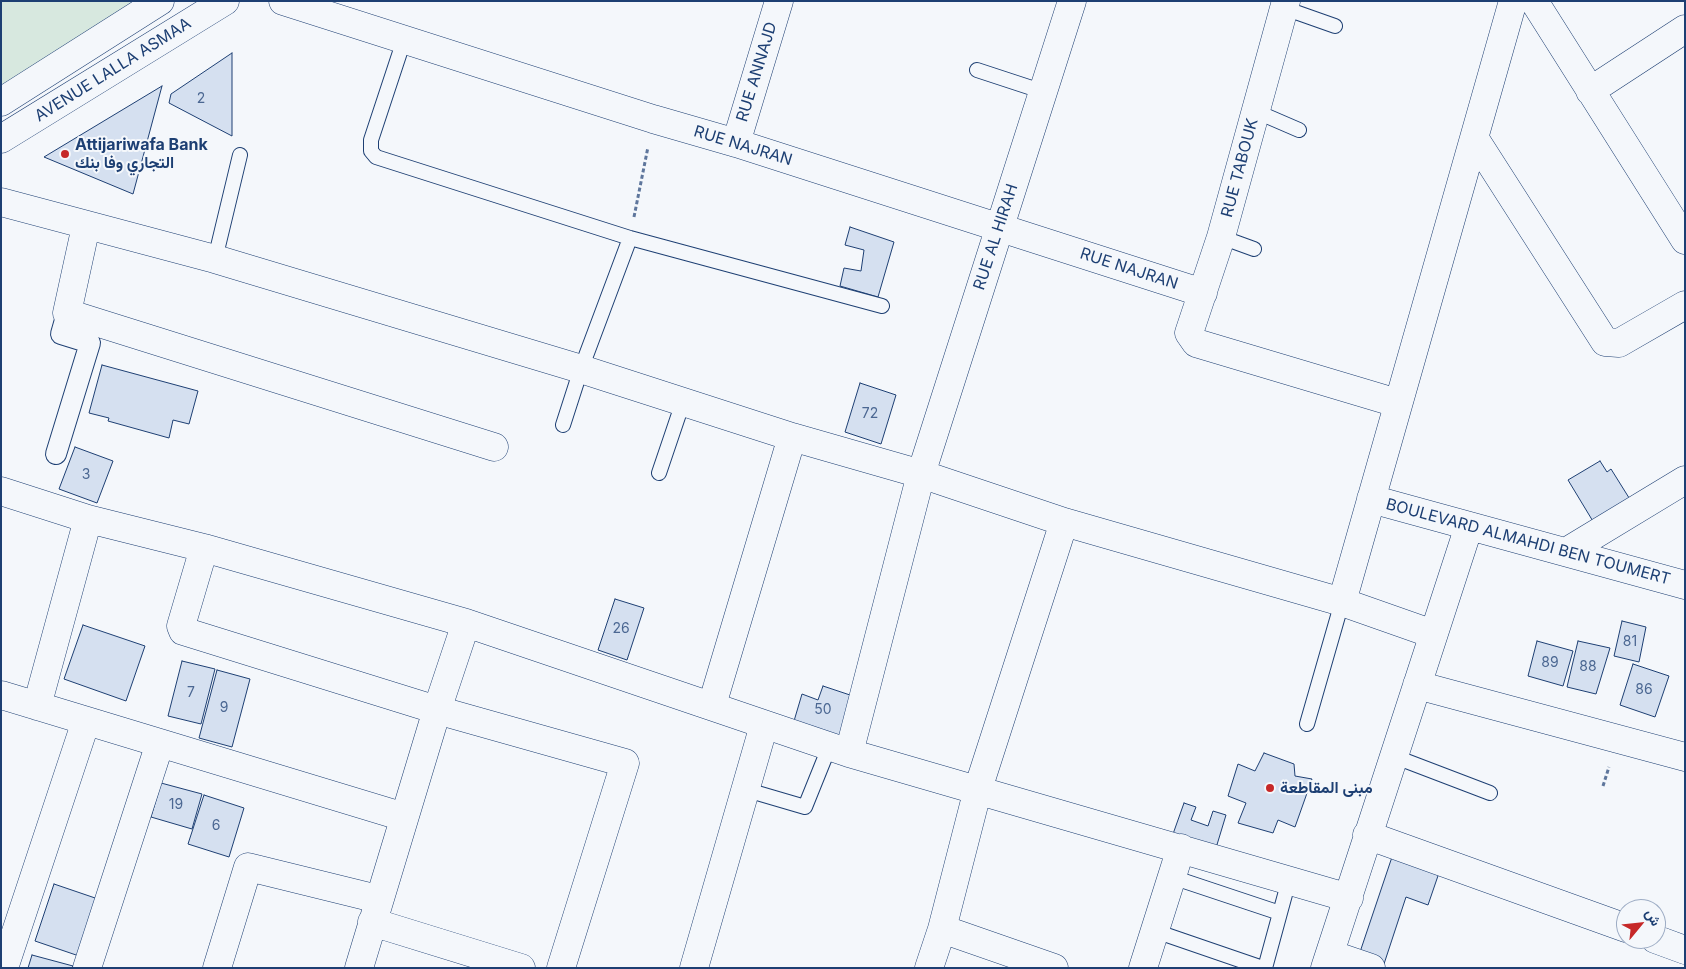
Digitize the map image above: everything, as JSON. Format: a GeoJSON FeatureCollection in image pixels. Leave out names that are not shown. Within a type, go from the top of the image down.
{"type":"FeatureCollection","features":[{"type":"Feature","properties":{"kind":"street","name":"AVENUE LALLA ASMAA"},"geometry":{"type":"LineString","coordinates":[[1,102],[160,1]]}},
{"type":"Feature","properties":{"kind":"street","name":"AVENUE LALLA ASMAA"},"geometry":{"type":"LineString","coordinates":[[1,139],[225,1]]}},
{"type":"Feature","properties":{"kind":"street","name":"RUE NAJRAN"},"geometry":{"type":"LineString","coordinates":[[283,1],[653,119],[736,143],[999,226],[1203,293]]}},
{"type":"Feature","properties":{"kind":"street","name":"RUE ANNAJD"},"geometry":{"type":"LineString","coordinates":[[736,143],[779,1]]}},
{"type":"Feature","properties":{"kind":"street","name":"RUE AL HIRAH"},"geometry":{"type":"LineString","coordinates":[[840,749],[921,474],[1072,1]]}},
{"type":"Feature","properties":{"kind":"street"},"geometry":{"type":"LineString","coordinates":[[1342,602],[1397,403],[1513,1]]}},
{"type":"Feature","properties":{"kind":"street"},"geometry":{"type":"LineString","coordinates":[[1534,1],[1685,240]]}},
{"type":"Feature","properties":{"kind":"street","name":"RUE TABOUK"},"geometry":{"type":"LineString","coordinates":[[1285,5],[1220,237],[1189,333],[1196,343],[1397,403]]}},
{"type":"Feature","properties":{"kind":"street"},"geometry":{"type":"LineString","coordinates":[[1590,91],[1685,29]]}},
{"type":"Feature","properties":{"kind":"street"},"geometry":{"type":"LineString","coordinates":[[1474,139],[1605,342],[1618,343],[1685,305]]}},
{"type":"Feature","properties":{"kind":"street"},"geometry":{"type":"LineString","coordinates":[[1,202],[215,259],[581,369],[792,437],[921,474],[1064,522],[1342,602],[1433,634]]}},
{"type":"Feature","properties":{"kind":"street"},"geometry":{"type":"LineString","coordinates":[[56,454],[90,343],[61,334],[86,226]]}},
{"type":"Feature","properties":{"kind":"street"},"geometry":{"type":"LineString","coordinates":[[67,313],[494,447]]}},
{"type":"Feature","properties":{"kind":"street"},"geometry":{"type":"LineString","coordinates":[[712,705],[792,437]]}},
{"type":"Feature","properties":{"kind":"street"},"geometry":{"type":"LineString","coordinates":[[1566,552],[1685,480]]}},
{"type":"Feature","properties":{"kind":"street"},"geometry":{"type":"LineString","coordinates":[[1,491],[88,519],[204,548],[466,623],[712,705],[764,725],[840,749],[1349,898]]}},
{"type":"Feature","properties":{"kind":"street","name":"BOULEVARD ALMAHDI BEN TOUMERT"},"geometry":{"type":"LineString","coordinates":[[1372,499],[1685,585]]}},
{"type":"Feature","properties":{"kind":"street"},"geometry":{"type":"LineString","coordinates":[[37,706],[88,519]]}},
{"type":"Feature","properties":{"kind":"street"},"geometry":{"type":"LineString","coordinates":[[929,968],[942,929],[978,789],[1064,522]]}},
{"type":"Feature","properties":{"kind":"street"},"geometry":{"type":"LineString","coordinates":[[1370,968],[1327,961],[1470,526]]}},
{"type":"Feature","properties":{"kind":"street"},"geometry":{"type":"LineString","coordinates":[[204,548],[181,626],[183,631],[437,710],[626,764],[561,968]]}},
{"type":"Feature","properties":{"kind":"street"},"geometry":{"type":"LineString","coordinates":[[359,968],[437,710],[466,623]]}},
{"type":"Feature","properties":{"kind":"street"},"geometry":{"type":"LineString","coordinates":[[1417,685],[1685,756]]}},
{"type":"Feature","properties":{"kind":"street"},"geometry":{"type":"LineString","coordinates":[[1,695],[404,817]]}},
{"type":"Feature","properties":{"kind":"street"},"geometry":{"type":"LineString","coordinates":[[4,968],[86,721]]}},
{"type":"Feature","properties":{"kind":"street"},"geometry":{"type":"LineString","coordinates":[[694,968],[764,725]]}},
{"type":"Feature","properties":{"kind":"street"},"geometry":{"type":"LineString","coordinates":[[87,968],[160,743]]}},
{"type":"Feature","properties":{"kind":"street"},"geometry":{"type":"LineString","coordinates":[[1367,835],[1616,924]]}},
{"type":"Feature","properties":{"kind":"street"},"geometry":{"type":"LineString","coordinates":[[1143,968],[1181,848]]}},
{"type":"Feature","properties":{"kind":"street"},"geometry":{"type":"LineString","coordinates":[[217,968],[248,867],[375,911],[521,968]]}},
{"type":"Feature","properties":{"kind":"street"},"geometry":{"type":"LineString","coordinates":[[942,929],[1054,968]]}},
{"type":"Feature","properties":{"kind":"street"},"geometry":{"type":"LineString","coordinates":[[1666,943],[1685,950]]}},
{"type":"Feature","properties":{"kind":"lane"},"geometry":{"type":"LineString","coordinates":[[1285,5],[1336,26]]}},
{"type":"Feature","properties":{"kind":"lane"},"geometry":{"type":"LineString","coordinates":[[404,40],[371,140],[373,155],[630,238],[882,306]]}},
{"type":"Feature","properties":{"kind":"lane"},"geometry":{"type":"LineString","coordinates":[[977,70],[1044,92]]}},
{"type":"Feature","properties":{"kind":"lane"},"geometry":{"type":"LineString","coordinates":[[1255,111],[1299,130]]}},
{"type":"Feature","properties":{"kind":"lane"},"geometry":{"type":"LineString","coordinates":[[215,259],[240,156]]}},
{"type":"Feature","properties":{"kind":"lane"},"geometry":{"type":"LineString","coordinates":[[1220,237],[1254,249]]}},
{"type":"Feature","properties":{"kind":"lane"},"geometry":{"type":"LineString","coordinates":[[563,425],[581,369],[630,238]]}},
{"type":"Feature","properties":{"kind":"lane"},"geometry":{"type":"LineString","coordinates":[[659,473],[682,402]]}},
{"type":"Feature","properties":{"kind":"lane"},"geometry":{"type":"LineString","coordinates":[[1307,724],[1342,602]]}},
{"type":"Feature","properties":{"kind":"lane"},"geometry":{"type":"LineString","coordinates":[[746,790],[805,807],[840,749]]}},
{"type":"Feature","properties":{"kind":"lane"},"geometry":{"type":"LineString","coordinates":[[1394,756],[1490,793]]}},
{"type":"Feature","properties":{"kind":"lane"},"geometry":{"type":"LineString","coordinates":[[1172,877],[1280,913]]}},
{"type":"Feature","properties":{"kind":"lane"},"geometry":{"type":"LineString","coordinates":[[1155,931],[1264,968],[1289,880]]}},
{"type":"Feature","properties":{"kind":"path"},"geometry":{"type":"LineString","coordinates":[[630,238],[653,119]]}},
{"type":"Feature","properties":{"kind":"shaded area"},"geometry":{"type":"Polygon","coordinates":[[[1,1],[152,1],[1,93],[1,1]]]}},
{"type":"Feature","properties":{"kind":"building"},"geometry":{"type":"Polygon","coordinates":[[[232,53],[232,136],[169,103],[171,94],[232,53]]]}},
{"type":"Feature","properties":{"kind":"building"},"geometry":{"type":"Polygon","coordinates":[[[162,86],[133,194],[44,157],[162,86]]]}},
{"type":"Feature","properties":{"kind":"building"},"geometry":{"type":"Polygon","coordinates":[[[850,227],[894,242],[878,297],[840,286],[844,268],[861,271],[864,250],[845,245],[850,227]]]}},
{"type":"Feature","properties":{"kind":"building"},"geometry":{"type":"Polygon","coordinates":[[[102,365],[198,391],[189,424],[173,420],[169,438],[108,421],[109,418],[89,413],[102,365]]]}},
{"type":"Feature","properties":{"kind":"building"},"geometry":{"type":"Polygon","coordinates":[[[860,383],[896,395],[881,444],[845,432],[860,383]]]}},
{"type":"Feature","properties":{"kind":"building"},"geometry":{"type":"Polygon","coordinates":[[[75,447],[113,461],[97,503],[59,489],[75,447]]]}},
{"type":"Feature","properties":{"kind":"building"},"geometry":{"type":"Polygon","coordinates":[[[1600,461],[1607,472],[1611,469],[1631,501],[1594,523],[1568,480],[1600,461]]]}},
{"type":"Feature","properties":{"kind":"building"},"geometry":{"type":"Polygon","coordinates":[[[615,599],[644,608],[627,660],[598,650],[615,599]]]}},
{"type":"Feature","properties":{"kind":"building"},"geometry":{"type":"Polygon","coordinates":[[[1622,621],[1646,627],[1639,662],[1614,656],[1622,621]]]}},
{"type":"Feature","properties":{"kind":"building"},"geometry":{"type":"Polygon","coordinates":[[[83,625],[145,646],[126,701],[64,679],[83,625]]]}},
{"type":"Feature","properties":{"kind":"building"},"geometry":{"type":"Polygon","coordinates":[[[1537,641],[1573,651],[1563,686],[1528,676],[1537,641]]]}},
{"type":"Feature","properties":{"kind":"building"},"geometry":{"type":"Polygon","coordinates":[[[1578,641],[1610,648],[1596,694],[1567,687],[1578,641]]]}},
{"type":"Feature","properties":{"kind":"building"},"geometry":{"type":"Polygon","coordinates":[[[182,661],[215,669],[201,724],[168,716],[182,661]]]}},
{"type":"Feature","properties":{"kind":"building"},"geometry":{"type":"Polygon","coordinates":[[[1633,664],[1669,676],[1655,717],[1620,705],[1633,664]]]}},
{"type":"Feature","properties":{"kind":"building"},"geometry":{"type":"Polygon","coordinates":[[[217,670],[250,679],[232,747],[199,738],[217,670]]]}},
{"type":"Feature","properties":{"kind":"building"},"geometry":{"type":"Polygon","coordinates":[[[823,686],[853,696],[841,737],[794,721],[802,694],[818,700],[823,686]]]}},
{"type":"Feature","properties":{"kind":"building","name":"مبنى المقاطعة"},"geometry":{"type":"Polygon","coordinates":[[[1264,753],[1294,764],[1295,776],[1312,779],[1295,827],[1278,820],[1273,833],[1238,823],[1246,803],[1228,796],[1238,764],[1255,771],[1264,753]]]}},
{"type":"Feature","properties":{"kind":"building"},"geometry":{"type":"Polygon","coordinates":[[[161,783],[202,794],[192,829],[151,817],[161,783]]]}},
{"type":"Feature","properties":{"kind":"building"},"geometry":{"type":"Polygon","coordinates":[[[204,795],[244,808],[229,857],[188,844],[204,795]]]}},
{"type":"Feature","properties":{"kind":"building"},"geometry":{"type":"Polygon","coordinates":[[[1184,803],[1196,807],[1191,820],[1208,826],[1213,811],[1226,815],[1216,848],[1173,834],[1184,803]]]}},
{"type":"Feature","properties":{"kind":"building"},"geometry":{"type":"Polygon","coordinates":[[[1394,851],[1441,867],[1428,905],[1406,897],[1383,967],[1358,958],[1394,851]]]}},
{"type":"Feature","properties":{"kind":"building"},"geometry":{"type":"Polygon","coordinates":[[[54,884],[101,900],[82,957],[35,941],[54,884]]]}},
{"type":"Feature","properties":{"kind":"building"},"geometry":{"type":"Polygon","coordinates":[[[32,955],[73,966],[72,968],[28,968],[32,955]]]}},
{"type":"Feature","properties":{"kind":"place","name":"Attijariwafa Bank التجاري وفا بنك"},"geometry":{"type":"Point","coordinates":[65,154]}},
{"type":"Feature","properties":{"kind":"place","name":"مبنى المقاطعة"},"geometry":{"type":"Point","coordinates":[1270,788]}}]}
